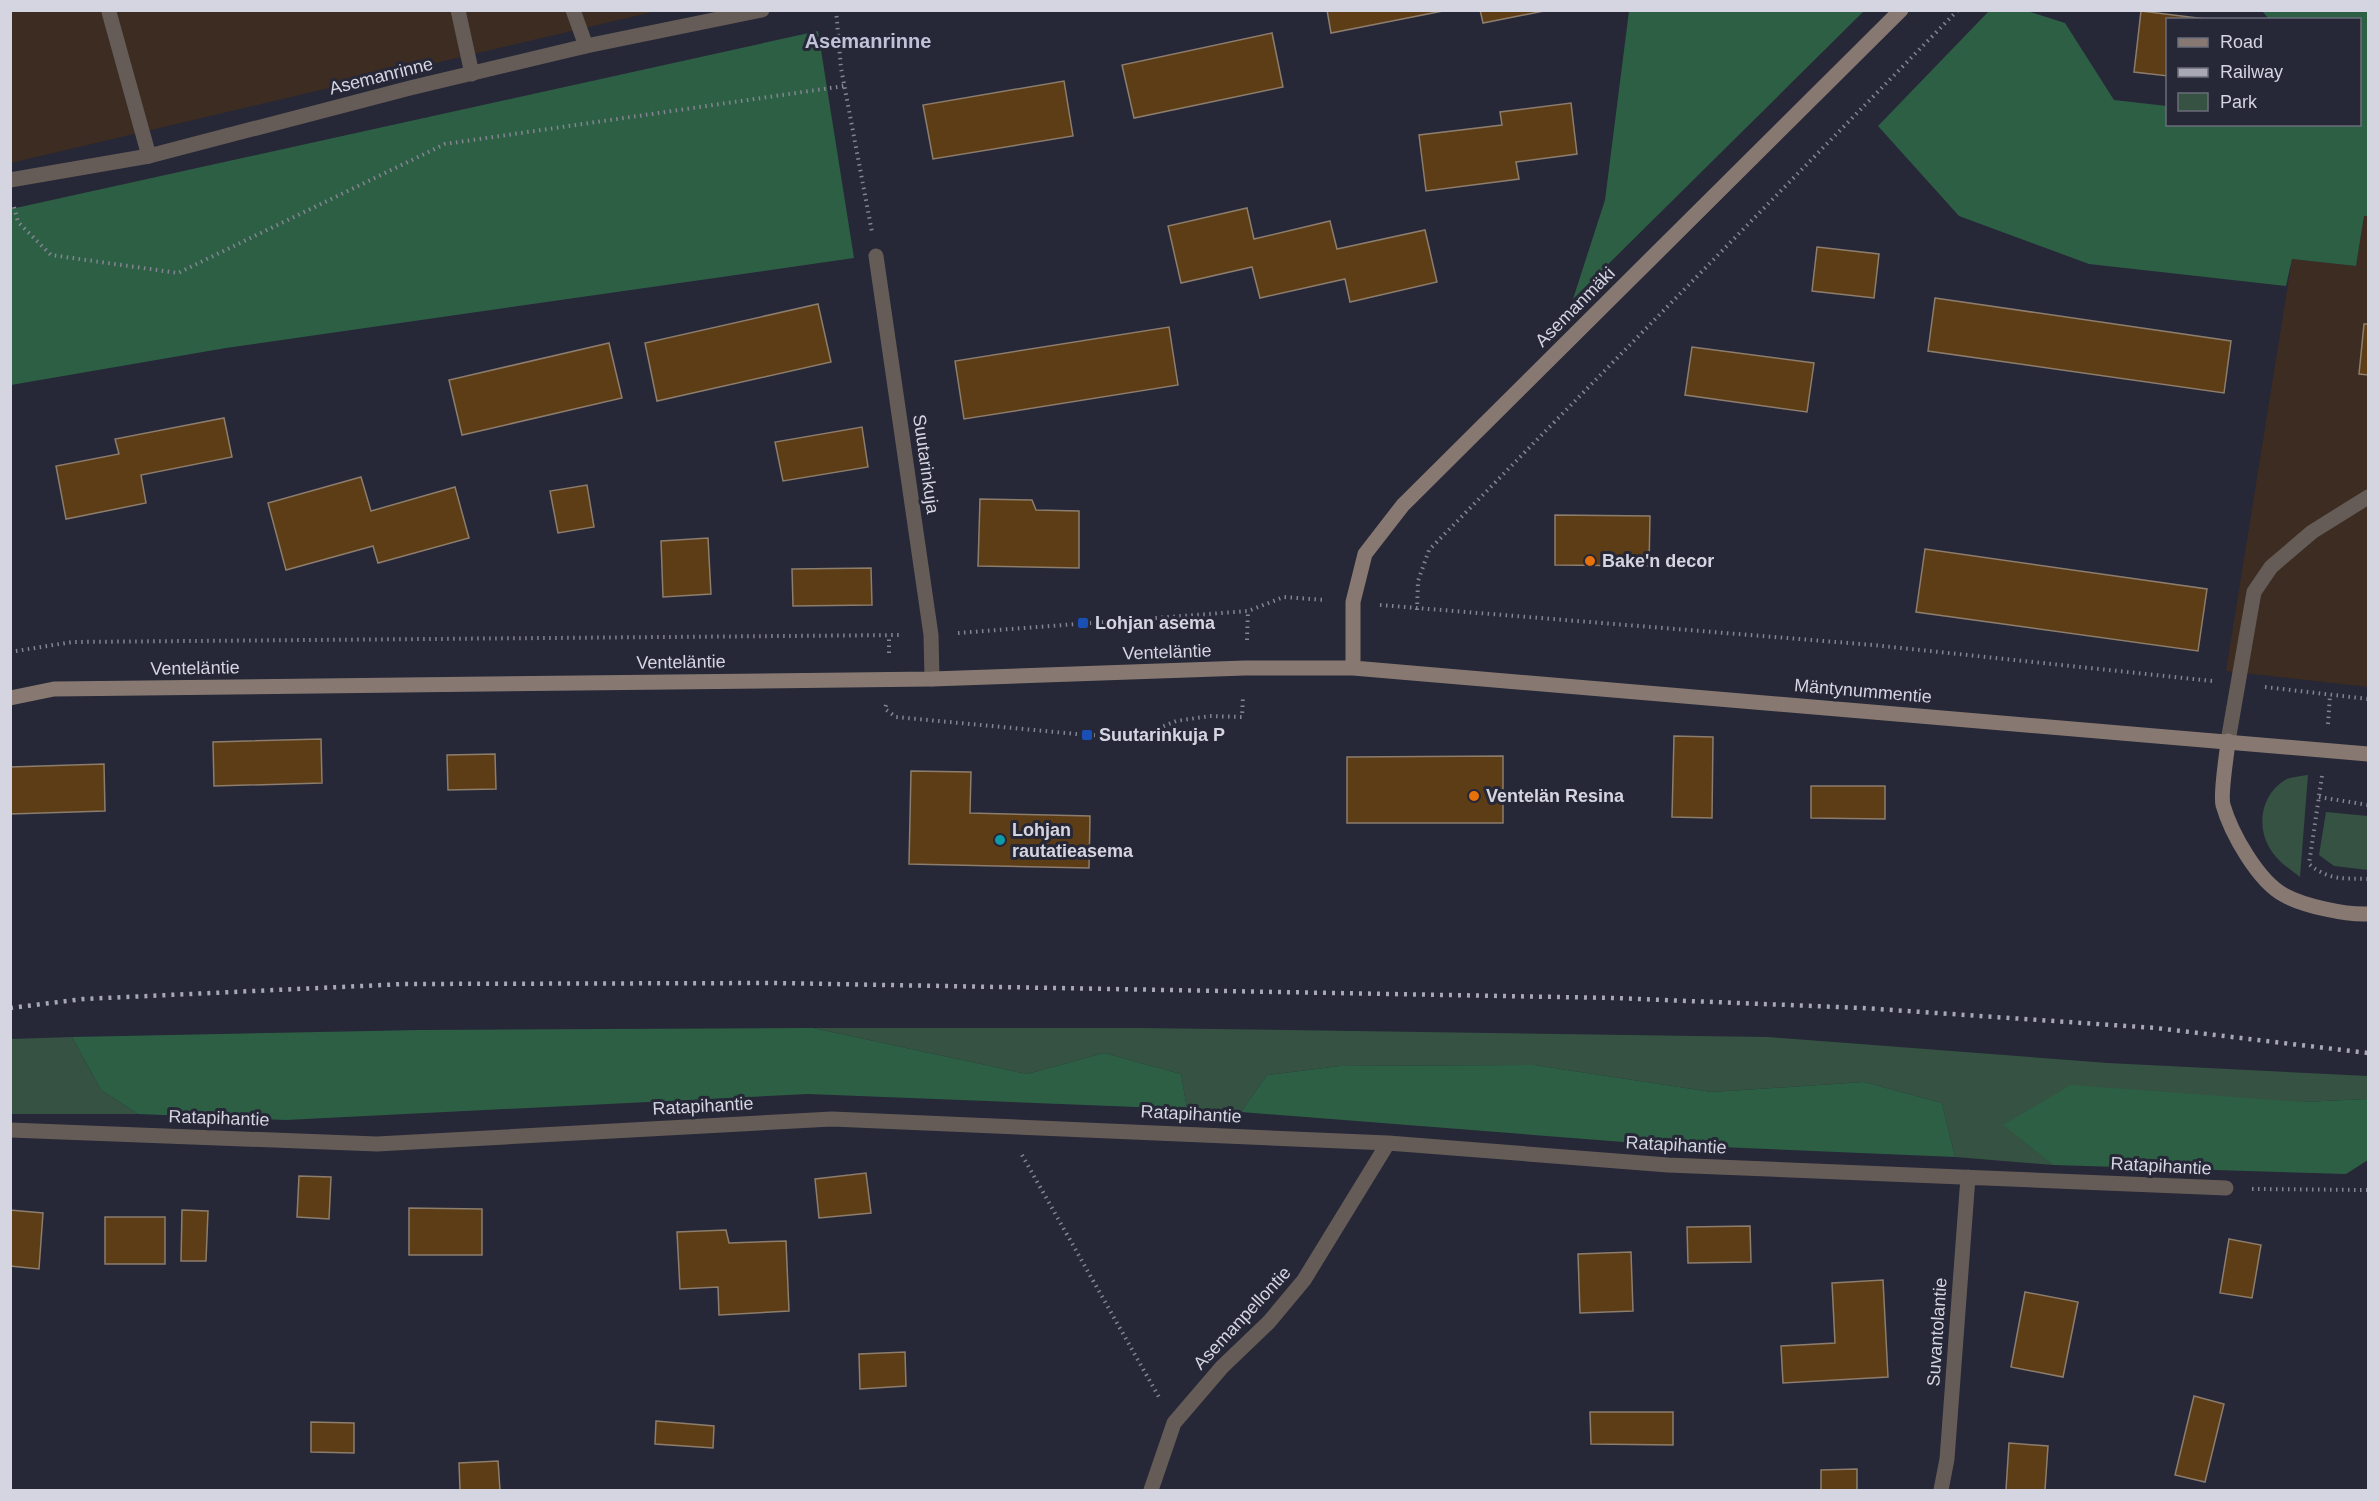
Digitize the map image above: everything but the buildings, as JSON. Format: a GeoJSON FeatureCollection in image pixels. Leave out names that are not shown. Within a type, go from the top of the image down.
{"type":"FeatureCollection","features":[{"type":"Feature","properties":{"kind":"street"},"geometry":{"type":"LineString","coordinates":[[458,10],[472,74]]}},
{"type":"Feature","properties":{"kind":"street"},"geometry":{"type":"LineString","coordinates":[[573,10],[586,46]]}},
{"type":"Feature","properties":{"kind":"street","name":"Asemanrinne"},"geometry":{"type":"LineString","coordinates":[[10,180],[148,156],[586,46],[762,10]]}},
{"type":"Feature","properties":{"kind":"street","name":"Asemanmäki"},"geometry":{"type":"LineString","coordinates":[[1353,668],[1353,602],[1365,554],[1403,505],[1900,10]]}},
{"type":"Feature","properties":{"kind":"street"},"geometry":{"type":"LineString","coordinates":[[109,12],[148,156]]}},
{"type":"Feature","properties":{"kind":"street","name":"Suutarinkuja"},"geometry":{"type":"LineString","coordinates":[[876,256],[931,635],[932,679]]}},
{"type":"Feature","properties":{"kind":"street"},"geometry":{"type":"LineString","coordinates":[[2368,497],[2312,532],[2271,567],[2254,592],[2228,741],[2222,803],[2247,858],[2283,895],[2309,904],[2357,914],[2368,914]]}},
{"type":"Feature","properties":{"kind":"street","name":"Venteläntie"},"geometry":{"type":"LineString","coordinates":[[10,698],[54,689],[932,679],[1245,668],[1353,668]]}},
{"type":"Feature","properties":{"kind":"street","name":"Mäntynummentie"},"geometry":{"type":"LineString","coordinates":[[1353,668],[2368,754]]}},
{"type":"Feature","properties":{"kind":"street","name":"Ratapihantie"},"geometry":{"type":"LineString","coordinates":[[10,1130],[377,1144],[832,1119],[1388,1143],[1668,1166],[2226,1188]]}},
{"type":"Feature","properties":{"kind":"street","name":"Asemanpellontie"},"geometry":{"type":"LineString","coordinates":[[1151,1491],[1174,1423],[1222,1367],[1269,1322],[1304,1280],[1388,1143]]}},
{"type":"Feature","properties":{"kind":"street","name":"Suvantolantie"},"geometry":{"type":"LineString","coordinates":[[1941,1491],[1947,1459],[1968,1177]]}},
{"type":"Feature","properties":{"kind":"path"},"geometry":{"type":"LineString","coordinates":[[836,10],[844,86],[876,256]]}},
{"type":"Feature","properties":{"kind":"path"},"geometry":{"type":"LineString","coordinates":[[1417,610],[1418,581],[1429,549],[1958,10]]}},
{"type":"Feature","properties":{"kind":"path"},"geometry":{"type":"LineString","coordinates":[[13,203],[18,222],[51,255],[178,273],[445,144],[844,86]]}},
{"type":"Feature","properties":{"kind":"path"},"geometry":{"type":"LineString","coordinates":[[10,652],[72,642],[931,635],[1248,611],[1284,597],[1417,610],[1873,645],[2368,699]]}},
{"type":"Feature","properties":{"kind":"path"},"geometry":{"type":"LineString","coordinates":[[889,635],[885,709],[896,717],[1087,735],[1140,736],[1176,721],[1210,716],[1242,717],[1248,611]]}},
{"type":"Feature","properties":{"kind":"path"},"geometry":{"type":"LineString","coordinates":[[2330,695],[2309,864],[2321,874],[2338,878],[2368,879]]}},
{"type":"Feature","properties":{"kind":"path"},"geometry":{"type":"LineString","coordinates":[[2319,797],[2368,805]]}},
{"type":"Feature","properties":{"kind":"path"},"geometry":{"type":"LineString","coordinates":[[1005,1125],[1174,1423]]}},
{"type":"Feature","properties":{"kind":"path","name":"Ratapihantie"},"geometry":{"type":"LineString","coordinates":[[2226,1188],[2368,1190]]}},
{"type":"Feature","properties":{"kind":"shaded area"},"geometry":{"type":"Polygon","coordinates":[[[11,10],[657,11],[11,163],[11,10]]]}},
{"type":"Feature","properties":{"kind":"shaded area"},"geometry":{"type":"Polygon","coordinates":[[[2364,216],[2368,216],[2368,687],[2226,671],[2292,259],[2356,266],[2364,216]]]}},
{"type":"Feature","properties":{"kind":"green space"},"geometry":{"type":"Polygon","coordinates":[[[1629,11],[1864,11],[1573,299],[1605,200],[1629,11]]]}},
{"type":"Feature","properties":{"kind":"green space"},"geometry":{"type":"Polygon","coordinates":[[[1989,11],[2027,11],[2065,23],[2114,100],[2166,106],[2166,126],[2361,126],[2361,18],[2268,18],[2262,11],[2368,11],[2368,216],[2364,216],[2356,266],[2292,259],[2286,286],[2089,264],[1959,216],[1878,126],[1989,11]]]}},
{"type":"Feature","properties":{"kind":"green space"},"geometry":{"type":"Polygon","coordinates":[[[818,31],[854,258],[226,348],[11,385],[11,209],[818,31]]]}},
{"type":"Feature","properties":{"kind":"green space"},"geometry":{"type":"Polygon","coordinates":[[[2308,775],[2300,877],[2272,852],[2265,838],[2262,819],[2266,801],[2277,786],[2287,779],[2308,775]]]}},
{"type":"Feature","properties":{"kind":"green space"},"geometry":{"type":"Polygon","coordinates":[[[2326,812],[2368,816],[2368,870],[2334,866],[2319,855],[2326,812]]]}},
{"type":"Feature","properties":{"kind":"green space"},"geometry":{"type":"Polygon","coordinates":[[[813,1028],[1143,1028],[1768,1037],[2108,1063],[2368,1076],[2368,1099],[2004,1125],[2053,1165],[1955,1157],[1942,1103],[1864,1082],[1712,1092],[1534,1065],[1340,1066],[1267,1075],[1241,1112],[1187,1109],[1181,1074],[1104,1053],[1027,1074],[813,1028]]]}},
{"type":"Feature","properties":{"kind":"green space"},"geometry":{"type":"Polygon","coordinates":[[[813,1028],[1027,1074],[1104,1053],[1181,1074],[1187,1109],[808,1094],[286,1120],[138,1114],[101,1090],[72,1037],[420,1030],[813,1028]]]}},
{"type":"Feature","properties":{"kind":"green space"},"geometry":{"type":"Polygon","coordinates":[[[72,1037],[101,1090],[138,1114],[11,1114],[10,1039],[72,1037]]]}},
{"type":"Feature","properties":{"kind":"green space"},"geometry":{"type":"Polygon","coordinates":[[[1534,1065],[1712,1092],[1864,1082],[1942,1103],[1955,1157],[1649,1144],[1241,1112],[1267,1075],[1340,1066],[1534,1065]]]}},
{"type":"Feature","properties":{"kind":"green space"},"geometry":{"type":"Polygon","coordinates":[[[2071,1085],[2303,1102],[2368,1099],[2368,1160],[2346,1174],[2053,1165],[2003,1125],[2071,1085]]]}},
{"type":"Feature","properties":{"kind":"railway"},"geometry":{"type":"LineString","coordinates":[[10,1008],[83,999],[404,984],[776,983],[1614,998],[1863,1008],[2156,1028],[2368,1053]]}},
{"type":"Feature","properties":{"kind":"place","name":"Bake'n decor"},"geometry":{"type":"Point","coordinates":[1590,561]}},
{"type":"Feature","properties":{"kind":"place","name":"Lohjan asema"},"geometry":{"type":"Point","coordinates":[1083,623]}},
{"type":"Feature","properties":{"kind":"place","name":"Suutarinkuja P"},"geometry":{"type":"Point","coordinates":[1087,735]}},
{"type":"Feature","properties":{"kind":"place","name":"Ventelän Resina"},"geometry":{"type":"Point","coordinates":[1474,796]}},
{"type":"Feature","properties":{"kind":"place","name":"Lohjan rautatieasema"},"geometry":{"type":"Point","coordinates":[1000,840]}},
{"type":"Feature","properties":{"kind":"district","name":"Asemanrinne"},"geometry":{"type":"Point","coordinates":[868,41]}}]}
